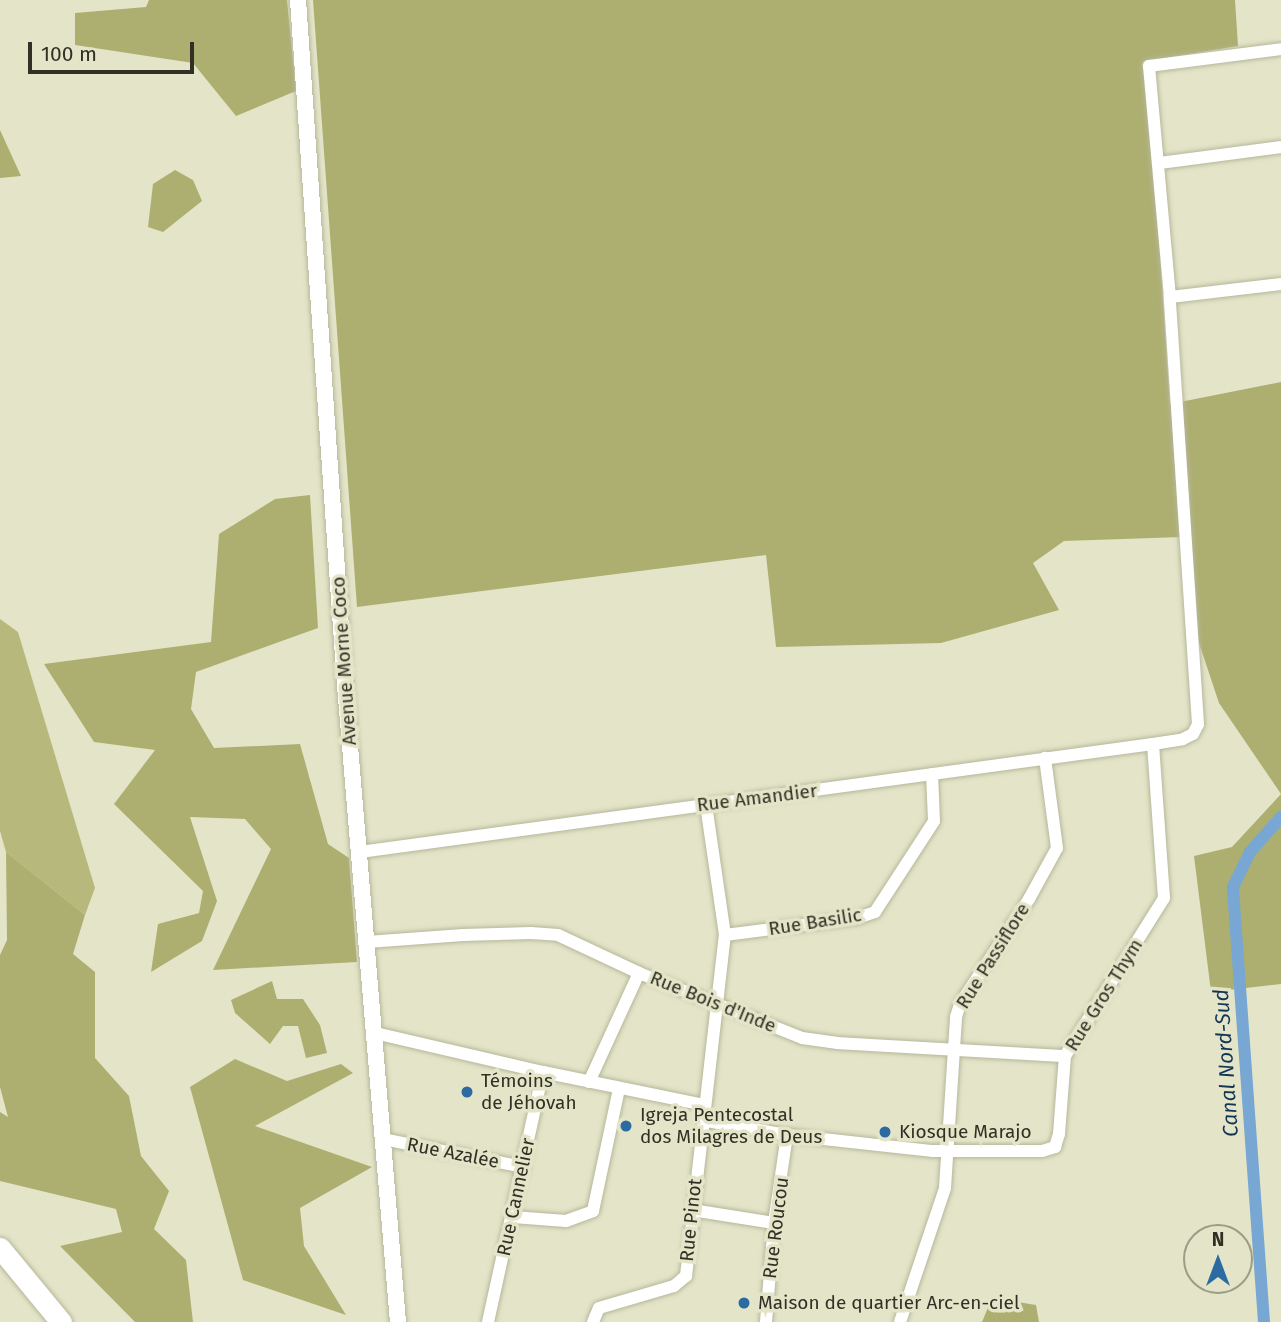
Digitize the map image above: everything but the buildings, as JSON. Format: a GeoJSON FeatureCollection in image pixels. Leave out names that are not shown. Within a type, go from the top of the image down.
{"type":"FeatureCollection","features":[{"type":"Feature","properties":{"kind":"main road"},"geometry":{"type":"LineString","coordinates":[[0,1248],[61,1322]]}},
{"type":"Feature","properties":{"kind":"street","name":"Avenue Morne Coco"},"geometry":{"type":"LineString","coordinates":[[298,0],[343,660],[398,1322]]}},
{"type":"Feature","properties":{"kind":"street"},"geometry":{"type":"LineString","coordinates":[[1281,49],[1149,66],[1160,163],[1170,297],[1281,284]]}},
{"type":"Feature","properties":{"kind":"street"},"geometry":{"type":"LineString","coordinates":[[1160,163],[1281,148]]}},
{"type":"Feature","properties":{"kind":"street","name":"Rue Amandier"},"geometry":{"type":"LineString","coordinates":[[360,852],[1153,744],[1183,739],[1193,734],[1199,724],[1170,297]]}},
{"type":"Feature","properties":{"kind":"street","name":"Rue Gros Thym"},"geometry":{"type":"LineString","coordinates":[[701,1121],[787,1135],[947,1151],[1042,1151],[1055,1147],[1059,1134],[1065,1056],[1164,898],[1153,744]]}},
{"type":"Feature","properties":{"kind":"street","name":"Rue Passiflore"},"geometry":{"type":"LineString","coordinates":[[900,1322],[946,1188],[954,1049],[960,1004],[1029,899],[1057,848],[1045,758]]}},
{"type":"Feature","properties":{"kind":"street","name":"Rue Basilic"},"geometry":{"type":"LineString","coordinates":[[724,935],[857,918],[874,912],[934,821],[932,774]]}},
{"type":"Feature","properties":{"kind":"street","name":"Rue Pinot"},"geometry":{"type":"LineString","coordinates":[[593,1322],[599,1308],[674,1286],[686,1276],[701,1121],[718,1005],[724,935],[706,805]]}},
{"type":"Feature","properties":{"kind":"street","name":"Rue Bois d'Inde"},"geometry":{"type":"LineString","coordinates":[[367,942],[463,935],[558,935],[639,973],[802,1038],[1065,1056]]}},
{"type":"Feature","properties":{"kind":"street"},"geometry":{"type":"LineString","coordinates":[[589,1082],[639,973]]}},
{"type":"Feature","properties":{"kind":"street"},"geometry":{"type":"LineString","coordinates":[[375,1032],[543,1073],[704,1105]]}},
{"type":"Feature","properties":{"kind":"street","name":"Rue Cannelier"},"geometry":{"type":"LineString","coordinates":[[488,1322],[543,1073]]}},
{"type":"Feature","properties":{"kind":"street"},"geometry":{"type":"LineString","coordinates":[[513,1217],[566,1222],[593,1211],[619,1089]]}},
{"type":"Feature","properties":{"kind":"street","name":"Rue Roucou"},"geometry":{"type":"LineString","coordinates":[[766,1322],[774,1223],[787,1135]]}},
{"type":"Feature","properties":{"kind":"street","name":"Rue Azalée"},"geometry":{"type":"LineString","coordinates":[[383,1139],[523,1167]]}},
{"type":"Feature","properties":{"kind":"street"},"geometry":{"type":"LineString","coordinates":[[692,1210],[774,1223]]}},
{"type":"Feature","properties":{"kind":"green space"},"geometry":{"type":"Polygon","coordinates":[[[149,0],[287,0],[296,91],[236,116],[193,63],[75,45],[75,13],[146,7],[149,0]]]}},
{"type":"Feature","properties":{"kind":"green space"},"geometry":{"type":"Polygon","coordinates":[[[313,0],[1235,0],[1238,46],[1147,61],[1170,404],[1281,382],[1281,794],[1219,703],[1193,625],[1182,537],[1064,541],[1033,563],[1059,610],[941,643],[776,647],[766,555],[357,607],[313,0]]]}},
{"type":"Feature","properties":{"kind":"green space"},"geometry":{"type":"Polygon","coordinates":[[[0,130],[21,176],[0,178],[0,130]]]}},
{"type":"Feature","properties":{"kind":"green space"},"geometry":{"type":"Polygon","coordinates":[[[175,170],[193,180],[202,201],[163,232],[148,227],[153,184],[175,170]]]}},
{"type":"Feature","properties":{"kind":"green space"},"geometry":{"type":"Polygon","coordinates":[[[310,495],[318,628],[196,672],[191,709],[214,748],[300,744],[328,844],[349,858],[357,962],[213,970],[271,849],[245,819],[190,817],[217,901],[202,941],[151,972],[158,924],[199,913],[203,891],[114,804],[155,750],[94,742],[44,664],[211,642],[219,534],[275,499],[310,495]]]}},
{"type":"Feature","properties":{"kind":"green space"},"geometry":{"type":"Polygon","coordinates":[[[0,619],[18,632],[95,888],[85,915],[6,852],[0,831],[0,619]]]}},
{"type":"Feature","properties":{"kind":"green space"},"geometry":{"type":"Polygon","coordinates":[[[1281,794],[1281,984],[1211,992],[1194,856],[1232,847],[1281,794]]]}},
{"type":"Feature","properties":{"kind":"green space"},"geometry":{"type":"Polygon","coordinates":[[[6,852],[85,915],[73,954],[95,972],[95,1058],[129,1096],[141,1156],[169,1191],[154,1229],[186,1260],[193,1322],[135,1322],[60,1246],[122,1232],[116,1209],[0,1181],[0,1112],[8,1117],[0,1087],[0,955],[7,940],[6,852]]]}},
{"type":"Feature","properties":{"kind":"green space"},"geometry":{"type":"Polygon","coordinates":[[[272,981],[277,999],[303,999],[320,1025],[327,1053],[306,1058],[298,1026],[283,1026],[270,1044],[235,1013],[231,1000],[272,981]]]}},
{"type":"Feature","properties":{"kind":"green space"},"geometry":{"type":"Polygon","coordinates":[[[235,1059],[287,1081],[341,1064],[353,1073],[255,1126],[372,1167],[300,1208],[304,1246],[346,1315],[243,1280],[190,1087],[235,1059]]]}},
{"type":"Feature","properties":{"kind":"green space"},"geometry":{"type":"Polygon","coordinates":[[[992,1298],[1036,1305],[1039,1322],[982,1322],[992,1298]]]}},
{"type":"Feature","properties":{"kind":"waterway","name":"Canal Nord-Sud"},"geometry":{"type":"LineString","coordinates":[[1264,1322],[1233,887],[1250,852],[1281,817]]}},
{"type":"Feature","properties":{"kind":"place","name":"Témoins de Jéhovah"},"geometry":{"type":"Point","coordinates":[467,1092]}},
{"type":"Feature","properties":{"kind":"place","name":"Igreja Pentecostal dos Milagres de Deus"},"geometry":{"type":"Point","coordinates":[626,1126]}},
{"type":"Feature","properties":{"kind":"place","name":"Kiosque Marajo"},"geometry":{"type":"Point","coordinates":[885,1132]}},
{"type":"Feature","properties":{"kind":"place","name":"Maison de quartier Arc-en-ciel"},"geometry":{"type":"Point","coordinates":[744,1303]}}]}
